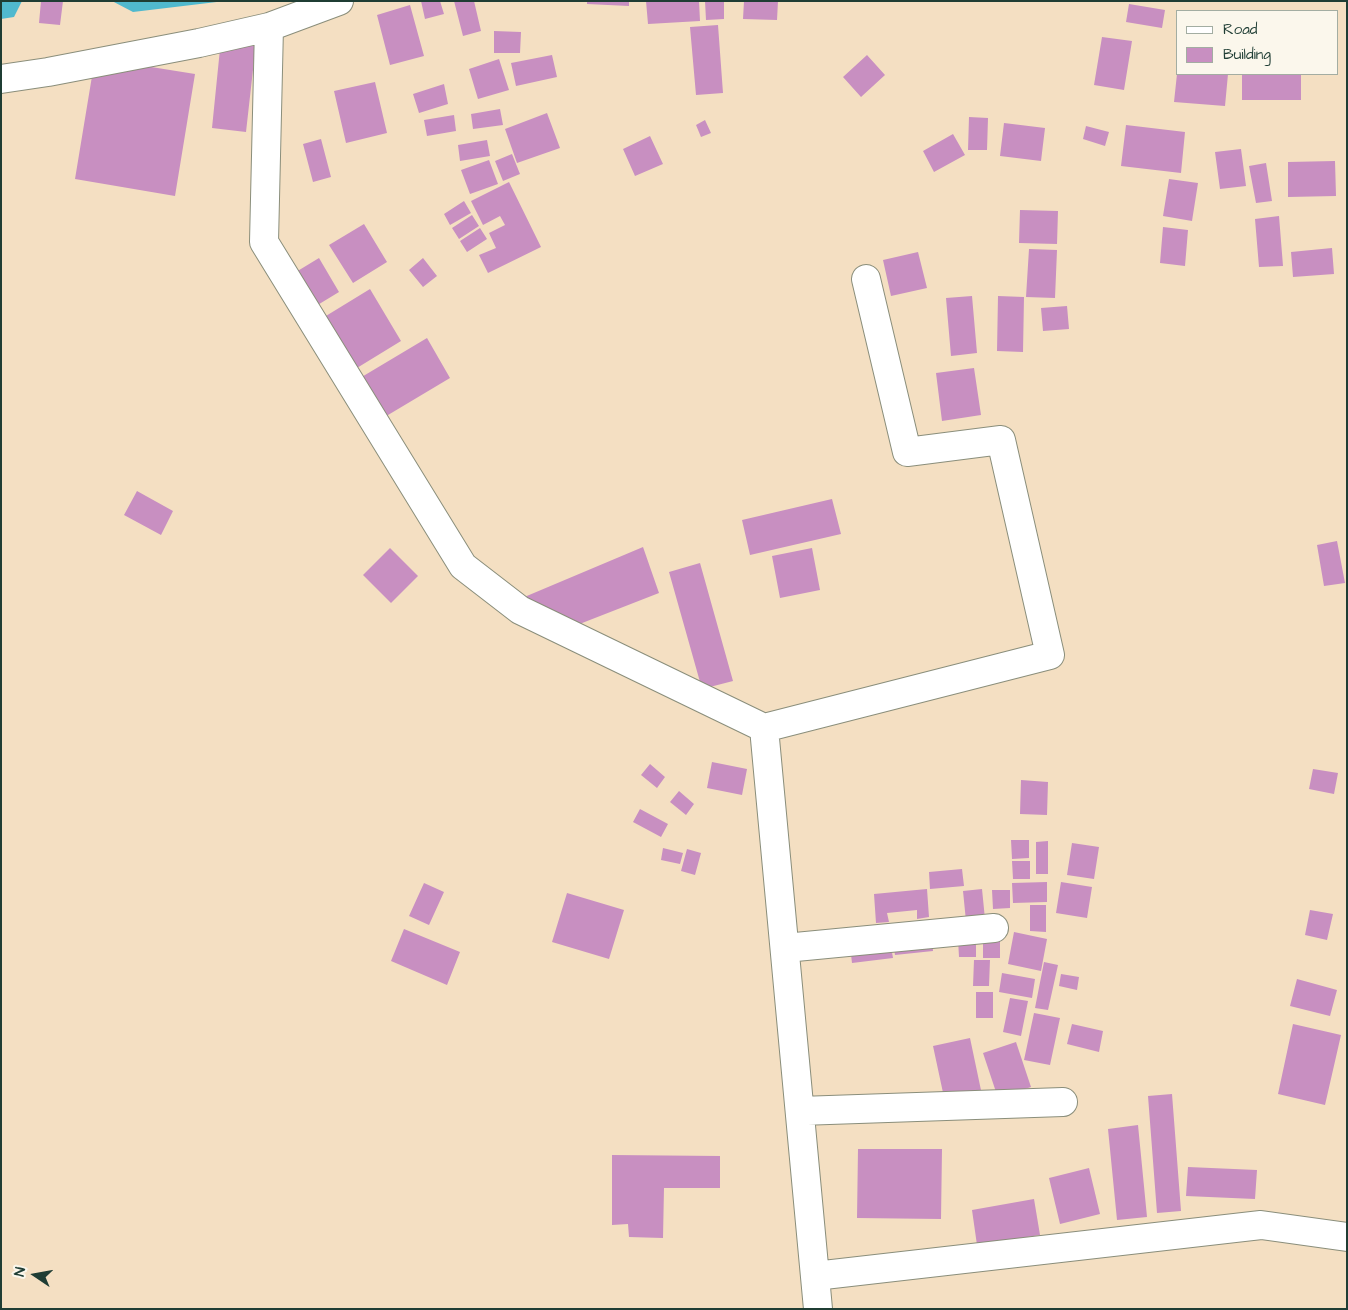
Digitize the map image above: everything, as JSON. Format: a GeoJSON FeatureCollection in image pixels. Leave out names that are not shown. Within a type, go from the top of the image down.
{"type":"FeatureCollection","features":[{"type":"Feature","properties":{"kind":"street"},"geometry":{"type":"LineString","coordinates":[[1,79],[48,72],[268,27],[339,1]]}},
{"type":"Feature","properties":{"kind":"street"},"geometry":{"type":"LineString","coordinates":[[268,27],[264,242],[463,566],[520,610],[764,728],[1050,655],[1001,440],[907,452],[866,279]]}},
{"type":"Feature","properties":{"kind":"street"},"geometry":{"type":"LineString","coordinates":[[764,728],[818,1309]]}},
{"type":"Feature","properties":{"kind":"street"},"geometry":{"type":"LineString","coordinates":[[784,948],[994,928]]}},
{"type":"Feature","properties":{"kind":"street"},"geometry":{"type":"LineString","coordinates":[[800,1111],[1063,1102]]}},
{"type":"Feature","properties":{"kind":"street"},"geometry":{"type":"LineString","coordinates":[[815,1276],[1261,1225],[1347,1237]]}},
{"type":"Feature","properties":{"kind":"water"},"geometry":{"type":"Polygon","coordinates":[[[1,1],[22,1],[14,17],[1,19],[1,1]]]}},
{"type":"Feature","properties":{"kind":"water"},"geometry":{"type":"Polygon","coordinates":[[[112,1],[225,1],[133,12],[112,1]]]}},
{"type":"Feature","properties":{"kind":"building"},"geometry":{"type":"Polygon","coordinates":[[[41,1],[63,1],[60,25],[39,23],[41,1]]]}},
{"type":"Feature","properties":{"kind":"building"},"geometry":{"type":"Polygon","coordinates":[[[421,1],[440,1],[444,14],[425,19],[421,1]]]}},
{"type":"Feature","properties":{"kind":"building"},"geometry":{"type":"Polygon","coordinates":[[[454,1],[474,1],[481,31],[463,36],[454,1]]]}},
{"type":"Feature","properties":{"kind":"building"},"geometry":{"type":"Polygon","coordinates":[[[587,1],[629,1],[629,6],[587,4],[587,1]]]}},
{"type":"Feature","properties":{"kind":"building"},"geometry":{"type":"Polygon","coordinates":[[[646,1],[699,1],[700,21],[648,24],[646,1]]]}},
{"type":"Feature","properties":{"kind":"building"},"geometry":{"type":"Polygon","coordinates":[[[705,1],[724,1],[724,19],[706,20],[705,1]]]}},
{"type":"Feature","properties":{"kind":"building"},"geometry":{"type":"Polygon","coordinates":[[[744,1],[778,1],[777,20],[743,19],[744,1]]]}},
{"type":"Feature","properties":{"kind":"building"},"geometry":{"type":"Polygon","coordinates":[[[1129,4],[1165,10],[1162,28],[1126,22],[1129,4]]]}},
{"type":"Feature","properties":{"kind":"building"},"geometry":{"type":"Polygon","coordinates":[[[410,5],[424,56],[390,65],[377,15],[410,5]]]}},
{"type":"Feature","properties":{"kind":"building"},"geometry":{"type":"Polygon","coordinates":[[[718,25],[723,93],[696,95],[690,27],[718,25]]]}},
{"type":"Feature","properties":{"kind":"building"},"geometry":{"type":"Polygon","coordinates":[[[494,31],[521,32],[520,53],[494,53],[494,31]]]}},
{"type":"Feature","properties":{"kind":"building"},"geometry":{"type":"Polygon","coordinates":[[[1102,37],[1132,41],[1124,90],[1094,85],[1102,37]]]}},
{"type":"Feature","properties":{"kind":"building"},"geometry":{"type":"Polygon","coordinates":[[[221,39],[256,43],[246,132],[212,128],[221,39]]]}},
{"type":"Feature","properties":{"kind":"building"},"geometry":{"type":"Polygon","coordinates":[[[552,55],[557,77],[516,86],[511,63],[552,55]]]}},
{"type":"Feature","properties":{"kind":"building"},"geometry":{"type":"Polygon","coordinates":[[[867,55],[885,75],[861,97],[843,77],[867,55]]]}},
{"type":"Feature","properties":{"kind":"building"},"geometry":{"type":"Polygon","coordinates":[[[95,58],[195,74],[175,196],[75,179],[95,58]]]}},
{"type":"Feature","properties":{"kind":"building"},"geometry":{"type":"Polygon","coordinates":[[[499,59],[509,90],[478,99],[469,69],[499,59]]]}},
{"type":"Feature","properties":{"kind":"building"},"geometry":{"type":"Polygon","coordinates":[[[1177,75],[1228,75],[1225,106],[1174,102],[1177,75]]]}},
{"type":"Feature","properties":{"kind":"building"},"geometry":{"type":"Polygon","coordinates":[[[1242,75],[1301,75],[1301,100],[1242,100],[1242,75]]]}},
{"type":"Feature","properties":{"kind":"building"},"geometry":{"type":"Polygon","coordinates":[[[375,82],[387,133],[346,143],[334,91],[375,82]]]}},
{"type":"Feature","properties":{"kind":"building"},"geometry":{"type":"Polygon","coordinates":[[[444,84],[448,104],[419,113],[413,94],[444,84]]]}},
{"type":"Feature","properties":{"kind":"building"},"geometry":{"type":"Polygon","coordinates":[[[500,109],[503,125],[473,129],[471,114],[500,109]]]}},
{"type":"Feature","properties":{"kind":"building"},"geometry":{"type":"Polygon","coordinates":[[[547,113],[560,148],[517,163],[505,129],[547,113]]]}},
{"type":"Feature","properties":{"kind":"building"},"geometry":{"type":"Polygon","coordinates":[[[454,115],[456,131],[427,136],[424,120],[454,115]]]}},
{"type":"Feature","properties":{"kind":"building"},"geometry":{"type":"Polygon","coordinates":[[[969,117],[988,118],[987,150],[968,150],[969,117]]]}},
{"type":"Feature","properties":{"kind":"building"},"geometry":{"type":"Polygon","coordinates":[[[705,120],[711,133],[701,137],[696,125],[705,120]]]}},
{"type":"Feature","properties":{"kind":"building"},"geometry":{"type":"Polygon","coordinates":[[[1004,123],[1045,128],[1041,161],[1000,156],[1004,123]]]}},
{"type":"Feature","properties":{"kind":"building"},"geometry":{"type":"Polygon","coordinates":[[[1126,125],[1185,132],[1181,173],[1121,166],[1126,125]]]}},
{"type":"Feature","properties":{"kind":"building"},"geometry":{"type":"Polygon","coordinates":[[[1086,126],[1109,132],[1105,146],[1083,139],[1086,126]]]}},
{"type":"Feature","properties":{"kind":"building"},"geometry":{"type":"Polygon","coordinates":[[[953,134],[965,155],[934,172],[923,151],[953,134]]]}},
{"type":"Feature","properties":{"kind":"building"},"geometry":{"type":"Polygon","coordinates":[[[650,136],[663,164],[635,176],[623,149],[650,136]]]}},
{"type":"Feature","properties":{"kind":"building"},"geometry":{"type":"Polygon","coordinates":[[[321,139],[331,177],[313,182],[303,144],[321,139]]]}},
{"type":"Feature","properties":{"kind":"building"},"geometry":{"type":"Polygon","coordinates":[[[487,140],[490,156],[460,161],[458,145],[487,140]]]}},
{"type":"Feature","properties":{"kind":"building"},"geometry":{"type":"Polygon","coordinates":[[[1241,149],[1246,186],[1220,189],[1215,152],[1241,149]]]}},
{"type":"Feature","properties":{"kind":"building"},"geometry":{"type":"Polygon","coordinates":[[[512,154],[520,174],[503,181],[495,161],[512,154]]]}},
{"type":"Feature","properties":{"kind":"building"},"geometry":{"type":"Polygon","coordinates":[[[489,160],[498,184],[470,194],[461,170],[489,160]]]}},
{"type":"Feature","properties":{"kind":"building"},"geometry":{"type":"Polygon","coordinates":[[[1335,161],[1336,196],[1288,197],[1288,162],[1335,161]]]}},
{"type":"Feature","properties":{"kind":"building"},"geometry":{"type":"Polygon","coordinates":[[[1266,163],[1272,201],[1256,203],[1249,166],[1266,163]]]}},
{"type":"Feature","properties":{"kind":"building"},"geometry":{"type":"Polygon","coordinates":[[[1169,179],[1198,183],[1192,221],[1163,216],[1169,179]]]}},
{"type":"Feature","properties":{"kind":"building"},"geometry":{"type":"Polygon","coordinates":[[[509,182],[541,247],[488,273],[479,255],[496,248],[489,233],[505,225],[500,216],[483,225],[471,201],[509,182]]]}},
{"type":"Feature","properties":{"kind":"building"},"geometry":{"type":"Polygon","coordinates":[[[464,201],[471,213],[450,225],[444,214],[464,201]]]}},
{"type":"Feature","properties":{"kind":"building"},"geometry":{"type":"Polygon","coordinates":[[[1020,210],[1058,211],[1057,244],[1019,243],[1020,210]]]}},
{"type":"Feature","properties":{"kind":"building"},"geometry":{"type":"Polygon","coordinates":[[[472,215],[479,226],[459,239],[452,228],[472,215]]]}},
{"type":"Feature","properties":{"kind":"building"},"geometry":{"type":"Polygon","coordinates":[[[1279,216],[1283,266],[1259,267],[1255,219],[1279,216]]]}},
{"type":"Feature","properties":{"kind":"building"},"geometry":{"type":"Polygon","coordinates":[[[364,224],[387,262],[353,283],[329,245],[364,224]]]}},
{"type":"Feature","properties":{"kind":"building"},"geometry":{"type":"Polygon","coordinates":[[[1163,227],[1188,230],[1185,266],[1160,263],[1163,227]]]}},
{"type":"Feature","properties":{"kind":"building"},"geometry":{"type":"Polygon","coordinates":[[[480,228],[487,239],[467,252],[460,241],[480,228]]]}},
{"type":"Feature","properties":{"kind":"building"},"geometry":{"type":"Polygon","coordinates":[[[1332,248],[1334,274],[1293,277],[1291,252],[1332,248]]]}},
{"type":"Feature","properties":{"kind":"building"},"geometry":{"type":"Polygon","coordinates":[[[1029,249],[1057,250],[1055,298],[1026,297],[1029,249]]]}},
{"type":"Feature","properties":{"kind":"building"},"geometry":{"type":"Polygon","coordinates":[[[918,252],[927,288],[891,296],[883,260],[918,252]]]}},
{"type":"Feature","properties":{"kind":"building"},"geometry":{"type":"Polygon","coordinates":[[[319,258],[339,292],[311,309],[291,275],[319,258]]]}},
{"type":"Feature","properties":{"kind":"building"},"geometry":{"type":"Polygon","coordinates":[[[423,258],[437,276],[423,287],[409,270],[423,258]]]}},
{"type":"Feature","properties":{"kind":"building"},"geometry":{"type":"Polygon","coordinates":[[[370,289],[401,341],[352,371],[321,319],[370,289]]]}},
{"type":"Feature","properties":{"kind":"building"},"geometry":{"type":"Polygon","coordinates":[[[972,296],[977,353],[951,356],[946,298],[972,296]]]}},
{"type":"Feature","properties":{"kind":"building"},"geometry":{"type":"Polygon","coordinates":[[[998,296],[1024,297],[1023,352],[997,351],[998,296]]]}},
{"type":"Feature","properties":{"kind":"building"},"geometry":{"type":"Polygon","coordinates":[[[1067,306],[1069,329],[1043,331],[1041,308],[1067,306]]]}},
{"type":"Feature","properties":{"kind":"building"},"geometry":{"type":"Polygon","coordinates":[[[427,338],[450,378],[383,418],[360,378],[427,338]]]}},
{"type":"Feature","properties":{"kind":"building"},"geometry":{"type":"Polygon","coordinates":[[[974,368],[981,415],[942,421],[936,373],[974,368]]]}},
{"type":"Feature","properties":{"kind":"building"},"geometry":{"type":"Polygon","coordinates":[[[137,491],[173,511],[161,535],[124,515],[137,491]]]}},
{"type":"Feature","properties":{"kind":"building"},"geometry":{"type":"Polygon","coordinates":[[[832,499],[841,534],[750,555],[742,520],[832,499]]]}},
{"type":"Feature","properties":{"kind":"building"},"geometry":{"type":"Polygon","coordinates":[[[1337,541],[1345,583],[1324,586],[1317,545],[1337,541]]]}},
{"type":"Feature","properties":{"kind":"building"},"geometry":{"type":"Polygon","coordinates":[[[643,547],[659,593],[577,625],[522,598],[643,547]]]}},
{"type":"Feature","properties":{"kind":"building"},"geometry":{"type":"Polygon","coordinates":[[[390,548],[418,576],[391,603],[363,575],[390,548]]]}},
{"type":"Feature","properties":{"kind":"building"},"geometry":{"type":"Polygon","coordinates":[[[812,548],[820,590],[780,598],[772,556],[812,548]]]}},
{"type":"Feature","properties":{"kind":"building"},"geometry":{"type":"Polygon","coordinates":[[[700,563],[733,681],[702,689],[669,572],[700,563]]]}},
{"type":"Feature","properties":{"kind":"building"},"geometry":{"type":"Polygon","coordinates":[[[712,762],[747,769],[742,795],[707,788],[712,762]]]}},
{"type":"Feature","properties":{"kind":"building"},"geometry":{"type":"Polygon","coordinates":[[[650,764],[665,777],[657,788],[641,775],[650,764]]]}},
{"type":"Feature","properties":{"kind":"building"},"geometry":{"type":"Polygon","coordinates":[[[1313,769],[1338,773],[1334,794],[1309,789],[1313,769]]]}},
{"type":"Feature","properties":{"kind":"building"},"geometry":{"type":"Polygon","coordinates":[[[1021,780],[1048,782],[1047,815],[1020,814],[1021,780]]]}},
{"type":"Feature","properties":{"kind":"building"},"geometry":{"type":"Polygon","coordinates":[[[679,791],[694,804],[686,815],[670,802],[679,791]]]}},
{"type":"Feature","properties":{"kind":"building"},"geometry":{"type":"Polygon","coordinates":[[[640,809],[668,824],[661,837],[633,822],[640,809]]]}},
{"type":"Feature","properties":{"kind":"building"},"geometry":{"type":"Polygon","coordinates":[[[1011,840],[1029,840],[1029,858],[1012,859],[1011,840]]]}},
{"type":"Feature","properties":{"kind":"building"},"geometry":{"type":"Polygon","coordinates":[[[1048,841],[1048,874],[1036,874],[1036,842],[1048,841]]]}},
{"type":"Feature","properties":{"kind":"building"},"geometry":{"type":"Polygon","coordinates":[[[1072,843],[1099,847],[1094,879],[1067,875],[1072,843]]]}},
{"type":"Feature","properties":{"kind":"building"},"geometry":{"type":"Polygon","coordinates":[[[663,848],[683,853],[680,864],[661,860],[663,848]]]}},
{"type":"Feature","properties":{"kind":"building"},"geometry":{"type":"Polygon","coordinates":[[[687,849],[701,853],[695,875],[681,871],[687,849]]]}},
{"type":"Feature","properties":{"kind":"building"},"geometry":{"type":"Polygon","coordinates":[[[1012,861],[1030,861],[1030,879],[1013,879],[1012,861]]]}},
{"type":"Feature","properties":{"kind":"building"},"geometry":{"type":"Polygon","coordinates":[[[962,869],[964,886],[930,889],[929,872],[962,869]]]}},
{"type":"Feature","properties":{"kind":"building"},"geometry":{"type":"Polygon","coordinates":[[[1047,882],[1047,902],[1013,903],[1012,883],[1047,882]]]}},
{"type":"Feature","properties":{"kind":"building"},"geometry":{"type":"Polygon","coordinates":[[[1061,882],[1092,887],[1087,918],[1056,913],[1061,882]]]}},
{"type":"Feature","properties":{"kind":"building"},"geometry":{"type":"Polygon","coordinates":[[[424,883],[444,892],[429,925],[409,916],[424,883]]]}},
{"type":"Feature","properties":{"kind":"building"},"geometry":{"type":"Polygon","coordinates":[[[927,889],[929,917],[917,919],[917,910],[887,913],[889,922],[876,923],[874,894],[927,889]]]}},
{"type":"Feature","properties":{"kind":"building"},"geometry":{"type":"Polygon","coordinates":[[[982,889],[985,919],[966,921],[963,891],[982,889]]]}},
{"type":"Feature","properties":{"kind":"building"},"geometry":{"type":"Polygon","coordinates":[[[992,890],[1010,890],[1010,908],[993,909],[992,890]]]}},
{"type":"Feature","properties":{"kind":"building"},"geometry":{"type":"Polygon","coordinates":[[[567,893],[624,910],[609,959],[552,942],[567,893]]]}},
{"type":"Feature","properties":{"kind":"building"},"geometry":{"type":"Polygon","coordinates":[[[1030,905],[1046,905],[1046,932],[1030,931],[1030,905]]]}},
{"type":"Feature","properties":{"kind":"building"},"geometry":{"type":"Polygon","coordinates":[[[1310,910],[1333,914],[1327,940],[1305,935],[1310,910]]]}},
{"type":"Feature","properties":{"kind":"building"},"geometry":{"type":"Polygon","coordinates":[[[404,929],[460,952],[447,985],[391,961],[404,929]]]}},
{"type":"Feature","properties":{"kind":"building"},"geometry":{"type":"Polygon","coordinates":[[[983,932],[1000,932],[1000,958],[983,958],[983,932]]]}},
{"type":"Feature","properties":{"kind":"building"},"geometry":{"type":"Polygon","coordinates":[[[1014,932],[1047,939],[1041,971],[1008,964],[1014,932]]]}},
{"type":"Feature","properties":{"kind":"building"},"geometry":{"type":"Polygon","coordinates":[[[932,937],[933,951],[895,955],[893,941],[932,937]]]}},
{"type":"Feature","properties":{"kind":"building"},"geometry":{"type":"Polygon","coordinates":[[[976,938],[976,957],[959,957],[958,939],[976,938]]]}},
{"type":"Feature","properties":{"kind":"building"},"geometry":{"type":"Polygon","coordinates":[[[890,941],[893,958],[852,963],[850,946],[890,941]]]}},
{"type":"Feature","properties":{"kind":"building"},"geometry":{"type":"Polygon","coordinates":[[[974,960],[990,960],[989,986],[973,986],[974,960]]]}},
{"type":"Feature","properties":{"kind":"building"},"geometry":{"type":"Polygon","coordinates":[[[1044,962],[1058,965],[1048,1010],[1035,1008],[1044,962]]]}},
{"type":"Feature","properties":{"kind":"building"},"geometry":{"type":"Polygon","coordinates":[[[1002,973],[1035,979],[1032,998],[999,992],[1002,973]]]}},
{"type":"Feature","properties":{"kind":"building"},"geometry":{"type":"Polygon","coordinates":[[[1061,974],[1079,977],[1077,990],[1059,986],[1061,974]]]}},
{"type":"Feature","properties":{"kind":"building"},"geometry":{"type":"Polygon","coordinates":[[[1297,979],[1337,990],[1330,1016],[1290,1006],[1297,979]]]}},
{"type":"Feature","properties":{"kind":"building"},"geometry":{"type":"Polygon","coordinates":[[[976,992],[993,992],[993,1018],[976,1018],[976,992]]]}},
{"type":"Feature","properties":{"kind":"building"},"geometry":{"type":"Polygon","coordinates":[[[1010,998],[1028,1001],[1021,1036],[1003,1032],[1010,998]]]}},
{"type":"Feature","properties":{"kind":"building"},"geometry":{"type":"Polygon","coordinates":[[[1034,1013],[1060,1018],[1050,1065],[1024,1060],[1034,1013]]]}},
{"type":"Feature","properties":{"kind":"building"},"geometry":{"type":"Polygon","coordinates":[[[1072,1024],[1103,1031],[1099,1052],[1067,1044],[1072,1024]]]}},
{"type":"Feature","properties":{"kind":"building"},"geometry":{"type":"Polygon","coordinates":[[[1293,1024],[1341,1035],[1325,1105],[1278,1094],[1293,1024]]]}},
{"type":"Feature","properties":{"kind":"building"},"geometry":{"type":"Polygon","coordinates":[[[970,1038],[982,1095],[945,1102],[933,1046],[970,1038]]]}},
{"type":"Feature","properties":{"kind":"building"},"geometry":{"type":"Polygon","coordinates":[[[1016,1042],[1031,1087],[998,1098],[983,1053],[1016,1042]]]}},
{"type":"Feature","properties":{"kind":"building"},"geometry":{"type":"Polygon","coordinates":[[[1172,1094],[1181,1211],[1157,1213],[1148,1096],[1172,1094]]]}},
{"type":"Feature","properties":{"kind":"building"},"geometry":{"type":"Polygon","coordinates":[[[1138,1125],[1147,1217],[1117,1220],[1108,1129],[1138,1125]]]}},
{"type":"Feature","properties":{"kind":"building"},"geometry":{"type":"Polygon","coordinates":[[[858,1149],[942,1149],[941,1219],[857,1218],[858,1149]]]}},
{"type":"Feature","properties":{"kind":"building"},"geometry":{"type":"Polygon","coordinates":[[[612,1155],[720,1156],[720,1188],[664,1188],[663,1238],[629,1237],[628,1224],[612,1225],[612,1155]]]}},
{"type":"Feature","properties":{"kind":"building"},"geometry":{"type":"Polygon","coordinates":[[[1188,1167],[1257,1170],[1255,1199],[1186,1196],[1188,1167]]]}},
{"type":"Feature","properties":{"kind":"building"},"geometry":{"type":"Polygon","coordinates":[[[1089,1168],[1100,1214],[1060,1224],[1049,1178],[1089,1168]]]}},
{"type":"Feature","properties":{"kind":"building"},"geometry":{"type":"Polygon","coordinates":[[[1034,1199],[1040,1235],[977,1245],[972,1210],[1034,1199]]]}}]}
